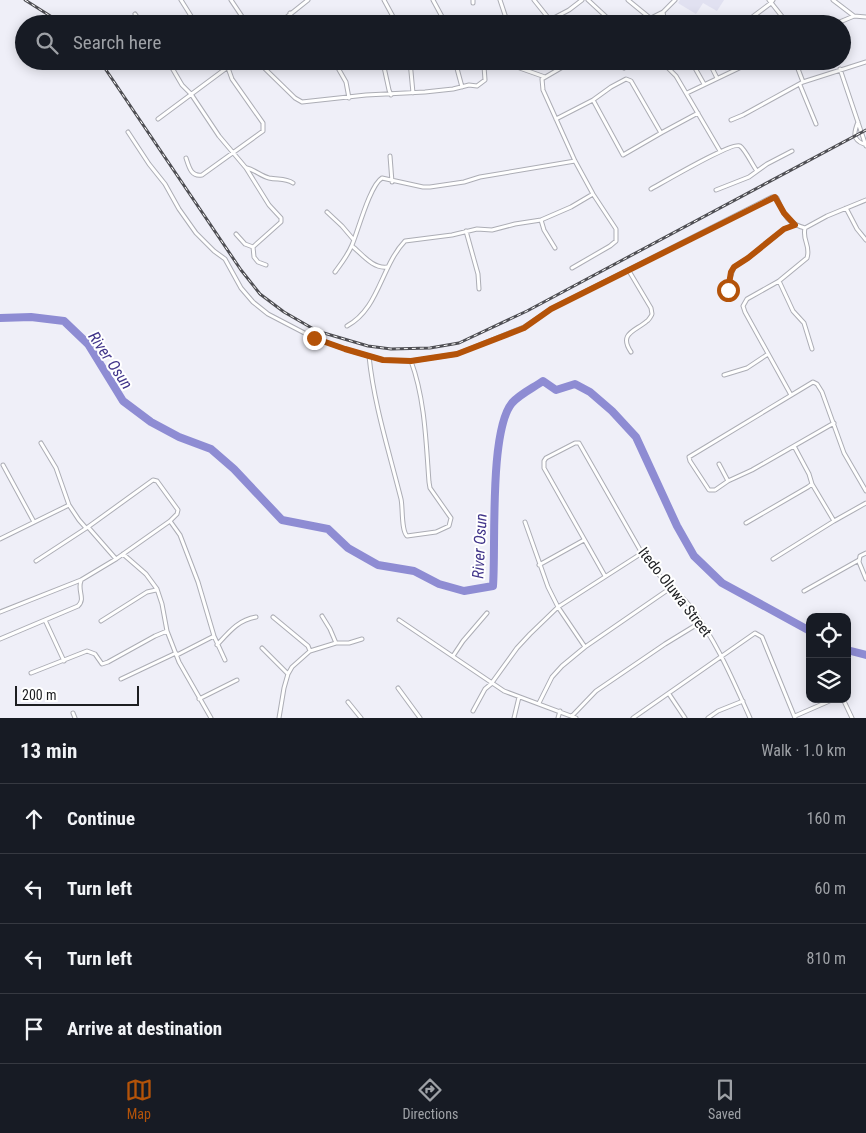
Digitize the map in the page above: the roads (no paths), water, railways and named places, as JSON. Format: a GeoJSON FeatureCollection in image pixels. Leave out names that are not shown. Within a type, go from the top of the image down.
{"type":"FeatureCollection","features":[{"type":"Feature","properties":{"kind":"street"},"geometry":{"type":"LineString","coordinates":[[181,0],[190,15]]}},
{"type":"Feature","properties":{"kind":"street"},"geometry":{"type":"LineString","coordinates":[[230,0],[241,15]]}},
{"type":"Feature","properties":{"kind":"street"},"geometry":{"type":"LineString","coordinates":[[290,13],[308,0]]}},
{"type":"Feature","properties":{"kind":"street"},"geometry":{"type":"LineString","coordinates":[[384,0],[392,15]]}},
{"type":"Feature","properties":{"kind":"street"},"geometry":{"type":"LineString","coordinates":[[434,0],[442,15]]}},
{"type":"Feature","properties":{"kind":"street"},"geometry":{"type":"LineString","coordinates":[[500,0],[505,15]]}},
{"type":"Feature","properties":{"kind":"street"},"geometry":{"type":"LineString","coordinates":[[534,0],[544,15]]}},
{"type":"Feature","properties":{"kind":"street"},"geometry":{"type":"LineString","coordinates":[[560,15],[578,5],[582,0]]}},
{"type":"Feature","properties":{"kind":"street"},"geometry":{"type":"LineString","coordinates":[[588,0],[606,15]]}},
{"type":"Feature","properties":{"kind":"street"},"geometry":{"type":"LineString","coordinates":[[628,0],[646,15]]}},
{"type":"Feature","properties":{"kind":"street"},"geometry":{"type":"LineString","coordinates":[[656,15],[663,12],[675,0]]}},
{"type":"Feature","properties":{"kind":"street"},"geometry":{"type":"LineString","coordinates":[[833,0],[854,16]]}},
{"type":"Feature","properties":{"kind":"street"},"geometry":{"type":"LineString","coordinates":[[754,15],[771,1],[781,15]]}},
{"type":"Feature","properties":{"kind":"street"},"geometry":{"type":"LineString","coordinates":[[851,17],[866,16]]}},
{"type":"Feature","properties":{"kind":"street"},"geometry":{"type":"LineString","coordinates":[[851,66],[866,62]]}},
{"type":"Feature","properties":{"kind":"street"},"geometry":{"type":"LineString","coordinates":[[173,70],[219,136],[246,168],[269,205],[282,221],[253,247]]}},
{"type":"Feature","properties":{"kind":"street"},"geometry":{"type":"LineString","coordinates":[[158,119],[225,70]]}},
{"type":"Feature","properties":{"kind":"street"},"geometry":{"type":"LineString","coordinates":[[186,158],[191,171],[197,176],[202,175],[263,131],[264,127],[232,79],[229,70]]}},
{"type":"Feature","properties":{"kind":"street"},"geometry":{"type":"LineString","coordinates":[[266,70],[295,98],[302,102],[413,93],[469,85],[477,86],[483,82],[486,75],[485,70]]}},
{"type":"Feature","properties":{"kind":"street"},"geometry":{"type":"LineString","coordinates":[[339,70],[346,82],[349,98]]}},
{"type":"Feature","properties":{"kind":"street"},"geometry":{"type":"LineString","coordinates":[[385,70],[391,95]]}},
{"type":"Feature","properties":{"kind":"street"},"geometry":{"type":"LineString","coordinates":[[411,70],[413,93]]}},
{"type":"Feature","properties":{"kind":"street"},"geometry":{"type":"LineString","coordinates":[[457,70],[462,87]]}},
{"type":"Feature","properties":{"kind":"street"},"geometry":{"type":"LineString","coordinates":[[525,70],[545,77]]}},
{"type":"Feature","properties":{"kind":"street"},"geometry":{"type":"LineString","coordinates":[[557,70],[545,77],[542,83],[544,90],[576,162],[593,194],[616,229],[616,241],[572,268]]}},
{"type":"Feature","properties":{"kind":"street"},"geometry":{"type":"LineString","coordinates":[[670,70],[687,93],[720,151]]}},
{"type":"Feature","properties":{"kind":"street"},"geometry":{"type":"LineString","coordinates":[[696,70],[704,84]]}},
{"type":"Feature","properties":{"kind":"street"},"geometry":{"type":"LineString","coordinates":[[713,70],[718,78]]}},
{"type":"Feature","properties":{"kind":"street"},"geometry":{"type":"LineString","coordinates":[[687,93],[735,70]]}},
{"type":"Feature","properties":{"kind":"street"},"geometry":{"type":"LineString","coordinates":[[798,70],[803,82]]}},
{"type":"Feature","properties":{"kind":"street"},"geometry":{"type":"LineString","coordinates":[[731,120],[803,82],[837,70]]}},
{"type":"Feature","properties":{"kind":"street"},"geometry":{"type":"LineString","coordinates":[[840,70],[866,145]]}},
{"type":"Feature","properties":{"kind":"street"},"geometry":{"type":"LineString","coordinates":[[556,119],[593,100],[624,80],[629,80],[661,134]]}},
{"type":"Feature","properties":{"kind":"street"},"geometry":{"type":"LineString","coordinates":[[800,85],[816,124]]}},
{"type":"Feature","properties":{"kind":"street"},"geometry":{"type":"LineString","coordinates":[[593,100],[623,155],[698,113]]}},
{"type":"Feature","properties":{"kind":"street"},"geometry":{"type":"LineString","coordinates":[[858,122],[854,136],[856,140],[866,145]]}},
{"type":"Feature","properties":{"kind":"street"},"geometry":{"type":"LineString","coordinates":[[128,132],[165,184],[179,209],[196,233],[214,251],[225,258],[241,288],[254,302],[268,314],[286,325],[314,338],[383,360],[411,361],[457,354],[524,328],[551,309],[772,197],[776,198],[784,213],[795,225],[805,228],[866,200]]}},
{"type":"Feature","properties":{"kind":"street"},"geometry":{"type":"LineString","coordinates":[[651,190],[720,151],[739,145],[757,171]]}},
{"type":"Feature","properties":{"kind":"street"},"geometry":{"type":"LineString","coordinates":[[716,190],[749,177],[767,164],[792,152]]}},
{"type":"Feature","properties":{"kind":"street"},"geometry":{"type":"LineString","coordinates":[[390,156],[392,182]]}},
{"type":"Feature","properties":{"kind":"street"},"geometry":{"type":"LineString","coordinates":[[335,272],[352,246],[377,181],[382,178],[392,182],[430,187],[576,162]]}},
{"type":"Feature","properties":{"kind":"street"},"geometry":{"type":"LineString","coordinates":[[246,168],[257,171],[267,178],[287,179],[293,183]]}},
{"type":"Feature","properties":{"kind":"street"},"geometry":{"type":"LineString","coordinates":[[347,326],[356,322],[366,310],[387,267],[405,241],[452,235],[477,229],[492,230],[541,220],[571,207],[593,194]]}},
{"type":"Feature","properties":{"kind":"street"},"geometry":{"type":"LineString","coordinates":[[846,208],[857,229],[866,240]]}},
{"type":"Feature","properties":{"kind":"street"},"geometry":{"type":"LineString","coordinates":[[327,212],[353,240]]}},
{"type":"Feature","properties":{"kind":"street"},"geometry":{"type":"LineString","coordinates":[[541,220],[544,230],[555,248]]}},
{"type":"Feature","properties":{"kind":"street"},"geometry":{"type":"LineString","coordinates":[[728,290],[731,272],[734,267],[784,229],[795,225]]}},
{"type":"Feature","properties":{"kind":"street"},"geometry":{"type":"LineString","coordinates":[[791,395],[745,312],[744,306],[747,299],[779,281],[807,258],[808,246],[803,236],[805,228]]}},
{"type":"Feature","properties":{"kind":"street"},"geometry":{"type":"LineString","coordinates":[[466,231],[478,274],[479,289]]}},
{"type":"Feature","properties":{"kind":"street"},"geometry":{"type":"LineString","coordinates":[[236,234],[245,244],[253,247]]}},
{"type":"Feature","properties":{"kind":"street"},"geometry":{"type":"LineString","coordinates":[[352,246],[376,266],[387,267]]}},
{"type":"Feature","properties":{"kind":"street"},"geometry":{"type":"LineString","coordinates":[[253,247],[254,257],[258,262],[266,265]]}},
{"type":"Feature","properties":{"kind":"street"},"geometry":{"type":"LineString","coordinates":[[629,270],[645,296],[652,314],[648,321],[634,328],[627,338],[627,346],[631,352]]}},
{"type":"Feature","properties":{"kind":"street"},"geometry":{"type":"LineString","coordinates":[[779,281],[792,311],[804,323],[812,349]]}},
{"type":"Feature","properties":{"kind":"street"},"geometry":{"type":"LineString","coordinates":[[724,375],[747,368],[768,354]]}},
{"type":"Feature","properties":{"kind":"street"},"geometry":{"type":"LineString","coordinates":[[369,356],[371,378],[380,422],[402,506],[404,530],[407,536],[436,532],[448,526],[451,518],[430,488],[428,482],[422,414],[416,374],[411,361]]}},
{"type":"Feature","properties":{"kind":"street"},"geometry":{"type":"LineString","coordinates":[[834,423],[715,490],[709,490],[689,457],[813,382],[817,384],[825,399],[834,423],[844,453],[866,491]]}},
{"type":"Feature","properties":{"kind":"street"},"geometry":{"type":"LineString","coordinates":[[41,442],[56,468],[69,505],[79,520],[116,558]]}},
{"type":"Feature","properties":{"kind":"street","name":"Itedo Oluwa Street"},"geometry":{"type":"LineString","coordinates":[[584,540],[558,496],[543,463],[546,458],[560,449],[575,443],[579,443],[642,553],[656,572],[689,605],[701,622],[723,657],[750,718]]}},
{"type":"Feature","properties":{"kind":"street"},"geometry":{"type":"LineString","coordinates":[[794,446],[809,474],[812,484],[834,521]]}},
{"type":"Feature","properties":{"kind":"street"},"geometry":{"type":"LineString","coordinates":[[3,464],[34,522]]}},
{"type":"Feature","properties":{"kind":"street"},"geometry":{"type":"LineString","coordinates":[[718,464],[728,481]]}},
{"type":"Feature","properties":{"kind":"street"},"geometry":{"type":"LineString","coordinates":[[0,612],[82,580],[170,521],[178,510],[157,481],[153,480],[87,528],[36,561]]}},
{"type":"Feature","properties":{"kind":"street"},"geometry":{"type":"LineString","coordinates":[[746,523],[812,484]]}},
{"type":"Feature","properties":{"kind":"street"},"geometry":{"type":"LineString","coordinates":[[773,559],[866,503]]}},
{"type":"Feature","properties":{"kind":"street"},"geometry":{"type":"LineString","coordinates":[[0,539],[69,505]]}},
{"type":"Feature","properties":{"kind":"street"},"geometry":{"type":"LineString","coordinates":[[170,521],[173,522],[180,535],[198,582],[217,645],[225,660]]}},
{"type":"Feature","properties":{"kind":"street"},"geometry":{"type":"LineString","coordinates":[[525,522],[548,587],[558,607],[585,647]]}},
{"type":"Feature","properties":{"kind":"street"},"geometry":{"type":"LineString","coordinates":[[539,565],[584,540],[605,576]]}},
{"type":"Feature","properties":{"kind":"street"},"geometry":{"type":"LineString","coordinates":[[473,711],[485,689],[492,684],[530,634],[558,607],[642,553]]}},
{"type":"Feature","properties":{"kind":"street"},"geometry":{"type":"LineString","coordinates":[[804,591],[859,560],[860,556],[866,553]]}},
{"type":"Feature","properties":{"kind":"street"},"geometry":{"type":"LineString","coordinates":[[123,554],[146,574],[157,590],[162,604],[167,631],[176,654],[211,718]]}},
{"type":"Feature","properties":{"kind":"street"},"geometry":{"type":"LineString","coordinates":[[859,560],[866,579]]}},
{"type":"Feature","properties":{"kind":"street"},"geometry":{"type":"LineString","coordinates":[[0,639],[78,606],[81,603],[79,585],[82,580]]}},
{"type":"Feature","properties":{"kind":"street"},"geometry":{"type":"LineString","coordinates":[[539,703],[552,677],[562,666],[585,647],[672,587]]}},
{"type":"Feature","properties":{"kind":"street"},"geometry":{"type":"LineString","coordinates":[[101,621],[147,592],[157,590]]}},
{"type":"Feature","properties":{"kind":"street"},"geometry":{"type":"LineString","coordinates":[[453,656],[487,613]]}},
{"type":"Feature","properties":{"kind":"street"},"geometry":{"type":"LineString","coordinates":[[322,616],[336,643]]}},
{"type":"Feature","properties":{"kind":"street"},"geometry":{"type":"LineString","coordinates":[[217,645],[236,624],[256,617]]}},
{"type":"Feature","properties":{"kind":"street"},"geometry":{"type":"LineString","coordinates":[[273,617],[308,646],[310,650]]}},
{"type":"Feature","properties":{"kind":"street"},"geometry":{"type":"LineString","coordinates":[[45,620],[64,661]]}},
{"type":"Feature","properties":{"kind":"street"},"geometry":{"type":"LineString","coordinates":[[399,620],[492,684],[518,697],[574,717],[596,691],[701,622]]}},
{"type":"Feature","properties":{"kind":"street"},"geometry":{"type":"LineString","coordinates":[[31,672],[64,661],[74,655],[91,651],[102,664],[167,631]]}},
{"type":"Feature","properties":{"kind":"street"},"geometry":{"type":"LineString","coordinates":[[633,718],[755,633],[759,634],[762,638],[795,717],[825,703]]}},
{"type":"Feature","properties":{"kind":"street"},"geometry":{"type":"LineString","coordinates":[[121,679],[214,636]]}},
{"type":"Feature","properties":{"kind":"street"},"geometry":{"type":"LineString","coordinates":[[279,718],[288,674],[292,667],[310,650],[336,643],[362,640]]}},
{"type":"Feature","properties":{"kind":"street"},"geometry":{"type":"LineString","coordinates":[[262,648],[288,674]]}},
{"type":"Feature","properties":{"kind":"street"},"geometry":{"type":"LineString","coordinates":[[199,699],[237,680]]}},
{"type":"Feature","properties":{"kind":"street"},"geometry":{"type":"LineString","coordinates":[[398,688],[420,718]]}},
{"type":"Feature","properties":{"kind":"street"},"geometry":{"type":"LineString","coordinates":[[669,694],[685,718]]}},
{"type":"Feature","properties":{"kind":"street"},"geometry":{"type":"LineString","coordinates":[[514,718],[518,697]]}},
{"type":"Feature","properties":{"kind":"street"},"geometry":{"type":"LineString","coordinates":[[708,718],[718,711],[743,701]]}},
{"type":"Feature","properties":{"kind":"street"},"geometry":{"type":"LineString","coordinates":[[348,702],[361,718]]}},
{"type":"Feature","properties":{"kind":"street"},"geometry":{"type":"LineString","coordinates":[[845,703],[852,718]]}},
{"type":"Feature","properties":{"kind":"street"},"geometry":{"type":"LineString","coordinates":[[558,718],[560,711]]}},
{"type":"Feature","properties":{"kind":"street"},"geometry":{"type":"LineString","coordinates":[[73,713],[74,718]]}},
{"type":"Feature","properties":{"kind":"waterway","name":"River Osun"},"geometry":{"type":"LineString","coordinates":[[0,318],[31,317],[64,321],[88,344],[123,401],[151,422],[179,437],[211,449],[234,469],[282,520],[328,529],[348,548],[378,565],[414,571],[439,584],[464,591],[493,586],[497,463],[505,417],[512,403],[543,381],[556,390],[575,384],[590,392],[612,411],[636,437],[677,526],[694,556],[722,583],[806,629]]}},
{"type":"Feature","properties":{"kind":"waterway","name":"River Osun"},"geometry":{"type":"LineString","coordinates":[[851,651],[866,655]]}},
{"type":"Feature","properties":{"kind":"railway"},"geometry":{"type":"LineString","coordinates":[[25,0],[49,15]]}},
{"type":"Feature","properties":{"kind":"railway"},"geometry":{"type":"LineString","coordinates":[[106,70],[241,270],[260,294],[284,312],[317,331],[368,346],[391,349],[430,348],[459,343],[527,311],[866,130]]}}]}
